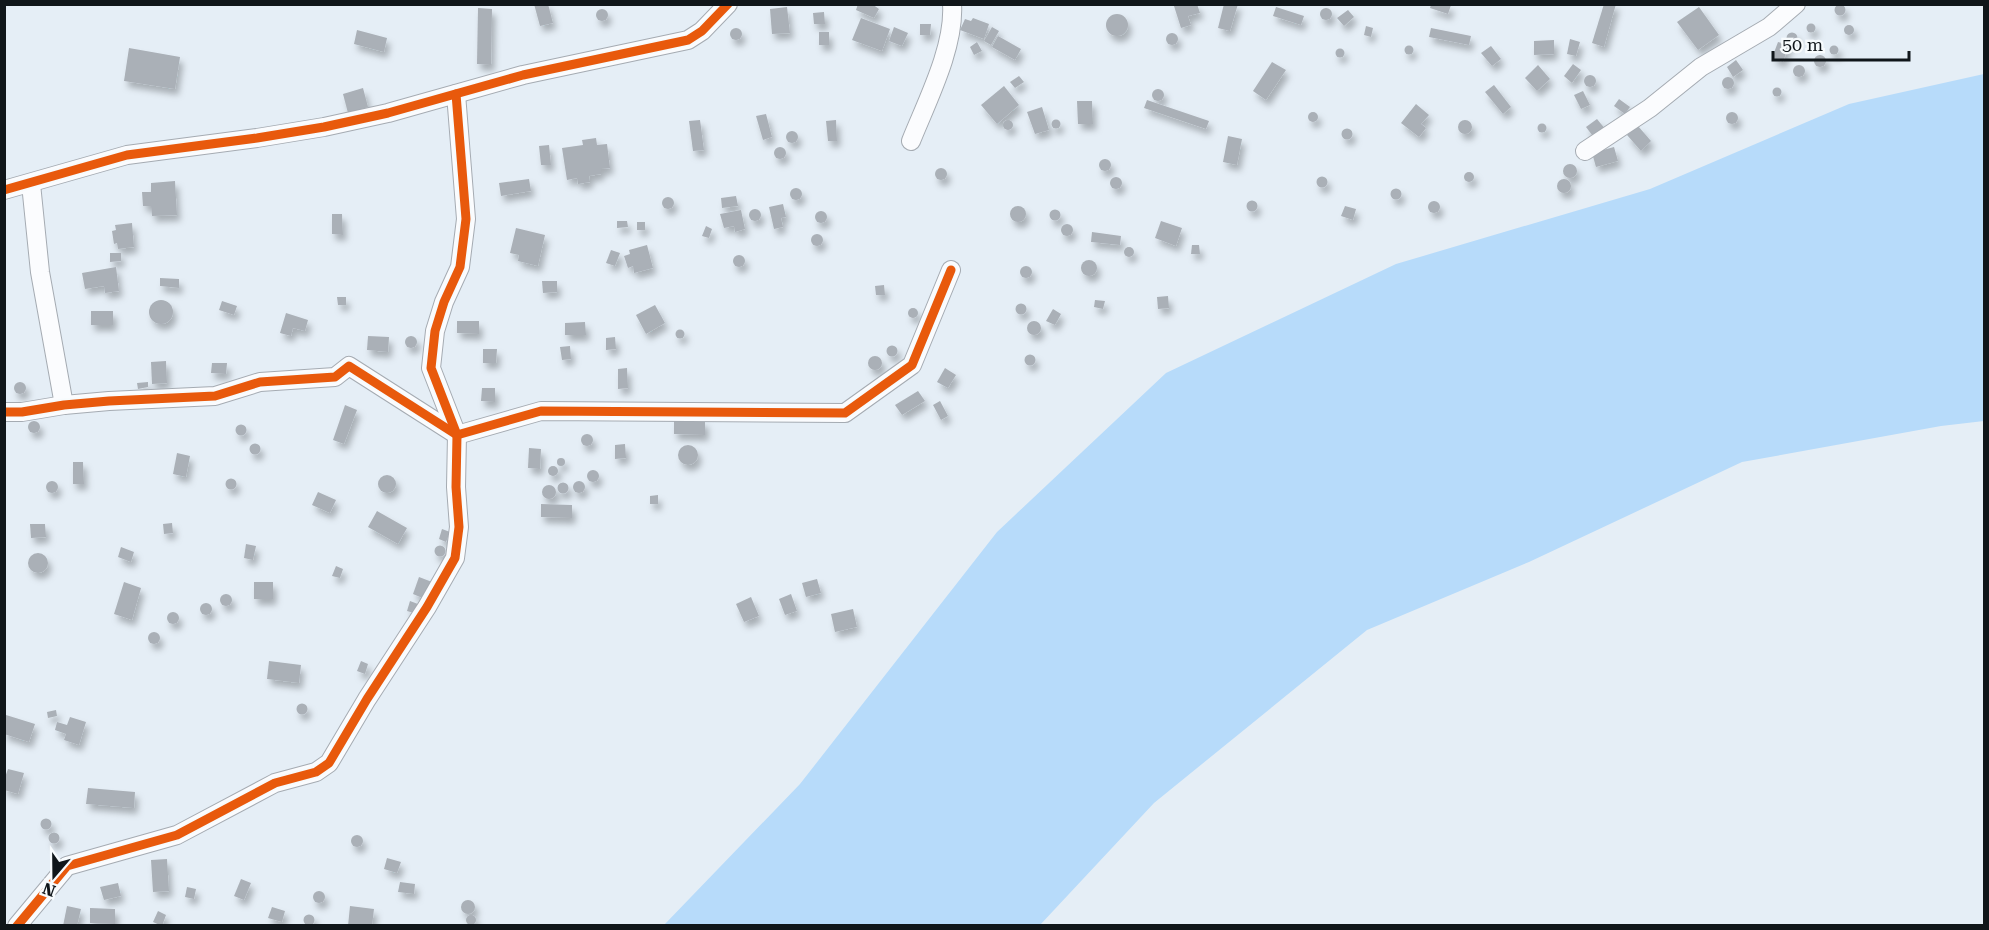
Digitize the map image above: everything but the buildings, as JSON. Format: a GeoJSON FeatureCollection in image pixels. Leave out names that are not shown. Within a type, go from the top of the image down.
{"type":"FeatureCollection","features":[{"type":"Feature","properties":{"kind":"street"},"geometry":{"type":"LineString","coordinates":[[4,190],[127,155],[324,127],[388,113],[523,75],[687,40],[702,31],[728,4]]}},
{"type":"Feature","properties":{"kind":"street"},"geometry":{"type":"LineString","coordinates":[[911,141],[948,45],[953,19],[952,4]]}},
{"type":"Feature","properties":{"kind":"street"},"geometry":{"type":"LineString","coordinates":[[1585,150],[1650,108],[1701,67],[1769,27],[1796,4]]}},
{"type":"Feature","properties":{"kind":"street"},"geometry":{"type":"LineString","coordinates":[[17,926],[67,866],[177,835],[275,783],[316,772],[329,763],[367,699],[427,608],[455,558],[459,527],[456,487],[457,435],[431,368],[435,331],[444,302],[460,267],[466,219],[456,94]]}},
{"type":"Feature","properties":{"kind":"street"},"geometry":{"type":"LineString","coordinates":[[31,184],[40,272],[64,405]]}},
{"type":"Feature","properties":{"kind":"street"},"geometry":{"type":"LineString","coordinates":[[4,412],[22,412],[64,405],[215,396],[260,382],[335,377],[349,366],[457,435],[541,411],[845,413],[912,365],[951,270]]}},
{"type":"Feature","properties":{"kind":"water"},"geometry":{"type":"Polygon","coordinates":[[[1984,74],[1984,421],[1941,426],[1742,462],[1529,562],[1367,630],[1154,803],[1040,925],[664,925],[800,784],[997,532],[1166,373],[1396,264],[1650,189],[1849,104],[1984,74]]]}},
{"type":"Feature","properties":{"kind":"cycle path"},"geometry":{"type":"LineString","coordinates":[[4,190],[127,155],[324,127],[388,113],[523,75],[688,40],[702,31],[728,4]]}},
{"type":"Feature","properties":{"kind":"cycle path"},"geometry":{"type":"LineString","coordinates":[[17,926],[67,866],[177,835],[275,783],[316,772],[329,763],[367,699],[427,607],[455,558],[459,527],[456,487],[457,435],[431,368],[435,331],[444,302],[460,267],[466,219],[456,94]]}},
{"type":"Feature","properties":{"kind":"cycle path"},"geometry":{"type":"LineString","coordinates":[[4,412],[22,412],[109,401],[215,396],[260,382],[335,377],[349,366],[457,435],[541,411],[845,413],[912,365],[951,270]]}}]}
